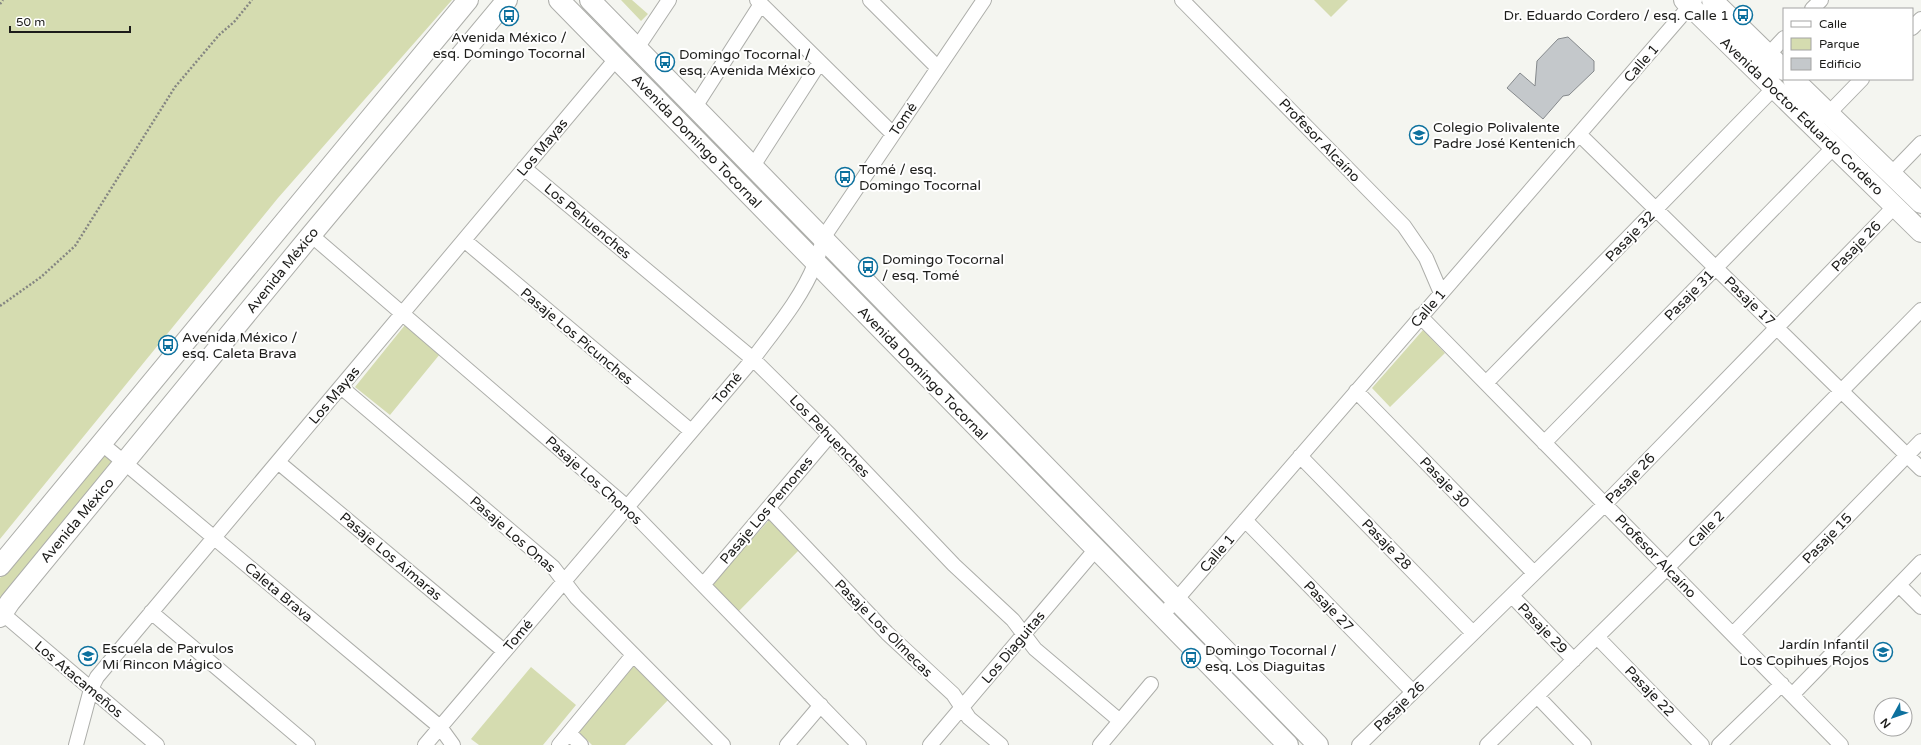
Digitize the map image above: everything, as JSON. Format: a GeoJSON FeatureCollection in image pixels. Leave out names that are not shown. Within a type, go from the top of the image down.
{"type":"FeatureCollection","features":[{"type":"Feature","properties":{"kind":"main road","name":"Avenida México"},"geometry":{"type":"LineString","coordinates":[[0,566],[468,0]]}},
{"type":"Feature","properties":{"kind":"main road","name":"Avenida México"},"geometry":{"type":"LineString","coordinates":[[1,615],[310,235],[507,0]]}},
{"type":"Feature","properties":{"kind":"main road","name":"Avenida Domingo Tocornal"},"geometry":{"type":"LineString","coordinates":[[559,0],[1288,745]]}},
{"type":"Feature","properties":{"kind":"main road","name":"Avenida Domingo Tocornal"},"geometry":{"type":"LineString","coordinates":[[590,0],[1318,745]]}},
{"type":"Feature","properties":{"kind":"main road","name":"Avenida Doctor Eduardo Cordero"},"geometry":{"type":"LineString","coordinates":[[1712,0],[1783,69]]}},
{"type":"Feature","properties":{"kind":"main road","name":"Avenida Doctor Eduardo Cordero"},"geometry":{"type":"LineString","coordinates":[[1690,2],[1774,88],[1921,232]]}},
{"type":"Feature","properties":{"kind":"main road","name":"Avenida Doctor Eduardo Cordero"},"geometry":{"type":"LineString","coordinates":[[1794,80],[1921,204]]}},
{"type":"Feature","properties":{"kind":"street"},"geometry":{"type":"LineString","coordinates":[[637,48],[669,0]]}},
{"type":"Feature","properties":{"kind":"street"},"geometry":{"type":"LineString","coordinates":[[870,0],[938,68]]}},
{"type":"Feature","properties":{"kind":"street","name":"Tomé"},"geometry":{"type":"LineString","coordinates":[[425,745],[753,359],[791,307],[816,263],[823,238],[984,0]]}},
{"type":"Feature","properties":{"kind":"street","name":"Profesor Alcaíno"},"geometry":{"type":"LineString","coordinates":[[1182,0],[1404,226],[1426,258],[1441,292]]}},
{"type":"Feature","properties":{"kind":"street"},"geometry":{"type":"LineString","coordinates":[[1813,8],[1821,0]]}},
{"type":"Feature","properties":{"kind":"street"},"geometry":{"type":"LineString","coordinates":[[695,107],[759,2],[893,134]]}},
{"type":"Feature","properties":{"kind":"street","name":"Calle 1"},"geometry":{"type":"LineString","coordinates":[[1162,617],[1420,316],[1579,134],[1690,2]]}},
{"type":"Feature","properties":{"kind":"street"},"geometry":{"type":"LineString","coordinates":[[1913,27],[1921,19]]}},
{"type":"Feature","properties":{"kind":"street"},"geometry":{"type":"LineString","coordinates":[[1768,54],[1783,39]]}},
{"type":"Feature","properties":{"kind":"street","name":"Los Mayas"},"geometry":{"type":"LineString","coordinates":[[76,745],[91,689],[97,677],[616,59]]}},
{"type":"Feature","properties":{"kind":"street"},"geometry":{"type":"LineString","coordinates":[[753,166],[820,62]]}},
{"type":"Feature","properties":{"kind":"street"},"geometry":{"type":"LineString","coordinates":[[1829,113],[1861,80]]}},
{"type":"Feature","properties":{"kind":"street","name":"Pasaje 32"},"geometry":{"type":"LineString","coordinates":[[1486,383],[1774,88]]}},
{"type":"Feature","properties":{"kind":"street","name":"Pasaje 17"},"geometry":{"type":"LineString","coordinates":[[1579,134],[1921,469]]}},
{"type":"Feature","properties":{"kind":"street"},"geometry":{"type":"LineString","coordinates":[[1891,174],[1921,143]]}},
{"type":"Feature","properties":{"kind":"street","name":"Pasaje 31"},"geometry":{"type":"LineString","coordinates":[[1544,443],[1834,147]]}},
{"type":"Feature","properties":{"kind":"street","name":"Los Pehuenches"},"geometry":{"type":"LineString","coordinates":[[524,168],[753,359],[830,435],[954,565],[1013,620],[1035,649],[1120,721]]}},
{"type":"Feature","properties":{"kind":"street","name":"Pasaje 26"},"geometry":{"type":"LineString","coordinates":[[1359,745],[1605,504],[1894,206]]}},
{"type":"Feature","properties":{"kind":"street","name":"Pasaje Los Chonos"},"geometry":{"type":"LineString","coordinates":[[310,235],[627,507],[859,745]]}},
{"type":"Feature","properties":{"kind":"street","name":"Pasaje Los Picunches"},"geometry":{"type":"LineString","coordinates":[[464,240],[691,432]]}},
{"type":"Feature","properties":{"kind":"street","name":"Calle 2"},"geometry":{"type":"LineString","coordinates":[[1487,745],[1667,568],[1921,310]]}},
{"type":"Feature","properties":{"kind":"street","name":"Profesor Alcaíno"},"geometry":{"type":"LineString","coordinates":[[1420,316],[1841,745]]}},
{"type":"Feature","properties":{"kind":"street","name":"Pasaje Los Onas"},"geometry":{"type":"LineString","coordinates":[[341,387],[553,567],[576,597],[723,745]]}},
{"type":"Feature","properties":{"kind":"street","name":"Pasaje 30"},"geometry":{"type":"LineString","coordinates":[[1356,391],[1534,573]]}},
{"type":"Feature","properties":{"kind":"street","name":"Pasaje Los Pemones"},"geometry":{"type":"LineString","coordinates":[[703,585],[830,435]]}},
{"type":"Feature","properties":{"kind":"street","name":"Pasaje 15"},"geometry":{"type":"LineString","coordinates":[[1733,634],[1921,441]]}},
{"type":"Feature","properties":{"kind":"street","name":"Caleta Brava"},"geometry":{"type":"LineString","coordinates":[[101,443],[440,727],[453,745]]}},
{"type":"Feature","properties":{"kind":"street","name":"Pasaje 28"},"geometry":{"type":"LineString","coordinates":[[1300,456],[1473,633]]}},
{"type":"Feature","properties":{"kind":"street","name":"Pasaje Los Aimaras"},"geometry":{"type":"LineString","coordinates":[[278,462],[504,652]]}},
{"type":"Feature","properties":{"kind":"street","name":"Pasaje Los Olmecas"},"geometry":{"type":"LineString","coordinates":[[768,508],[887,633],[953,694],[969,718],[1001,745]]}},
{"type":"Feature","properties":{"kind":"street","name":"Pasaje 27"},"geometry":{"type":"LineString","coordinates":[[1245,520],[1413,692]]}},
{"type":"Feature","properties":{"kind":"street","name":"Los Diaguitas"},"geometry":{"type":"LineString","coordinates":[[930,745],[1096,549]]}},
{"type":"Feature","properties":{"kind":"street"},"geometry":{"type":"LineString","coordinates":[[1792,695],[1921,562]]}},
{"type":"Feature","properties":{"kind":"street"},"geometry":{"type":"LineString","coordinates":[[1899,585],[1921,607]]}},
{"type":"Feature","properties":{"kind":"street","name":"Pasaje 29"},"geometry":{"type":"LineString","coordinates":[[1512,596],[1574,660]]}},
{"type":"Feature","properties":{"kind":"street"},"geometry":{"type":"LineString","coordinates":[[151,612],[308,745]]}},
{"type":"Feature","properties":{"kind":"street","name":"Los Atacameños"},"geometry":{"type":"LineString","coordinates":[[1,615],[157,745]]}},
{"type":"Feature","properties":{"kind":"street","name":"Pasaje 22"},"geometry":{"type":"LineString","coordinates":[[1597,636],[1702,745]]}},
{"type":"Feature","properties":{"kind":"street"},"geometry":{"type":"LineString","coordinates":[[559,745],[633,655]]}},
{"type":"Feature","properties":{"kind":"street"},"geometry":{"type":"LineString","coordinates":[[1100,745],[1151,684]]}},
{"type":"Feature","properties":{"kind":"street"},"geometry":{"type":"LineString","coordinates":[[1719,745],[1782,684]]}},
{"type":"Feature","properties":{"kind":"street"},"geometry":{"type":"LineString","coordinates":[[1537,696],[1584,745]]}},
{"type":"Feature","properties":{"kind":"street"},"geometry":{"type":"LineString","coordinates":[[787,745],[821,705]]}},
{"type":"Feature","properties":{"kind":"street"},"geometry":{"type":"LineString","coordinates":[[569,733],[581,745]]}},
{"type":"Feature","properties":{"kind":"path"},"geometry":{"type":"LineString","coordinates":[[0,4],[3,0]]}},
{"type":"Feature","properties":{"kind":"path"},"geometry":{"type":"LineString","coordinates":[[0,306],[47,272],[75,246],[99,210],[126,162],[149,132],[175,88],[219,35],[234,22],[252,0]]}},
{"type":"Feature","properties":{"kind":"green space"},"geometry":{"type":"Polygon","coordinates":[[[0,0],[452,0],[278,198],[0,539],[0,0]]]}},
{"type":"Feature","properties":{"kind":"green space"},"geometry":{"type":"Polygon","coordinates":[[[621,0],[632,0],[648,14],[641,21],[621,0]]]}},
{"type":"Feature","properties":{"kind":"green space"},"geometry":{"type":"Polygon","coordinates":[[[1314,0],[1348,0],[1331,17],[1314,0]]]}},
{"type":"Feature","properties":{"kind":"green space"},"geometry":{"type":"Polygon","coordinates":[[[405,325],[440,354],[390,415],[355,387],[405,325]]]}},
{"type":"Feature","properties":{"kind":"green space"},"geometry":{"type":"Polygon","coordinates":[[[1423,330],[1445,353],[1390,407],[1372,388],[1423,330]]]}},
{"type":"Feature","properties":{"kind":"green space"},"geometry":{"type":"Polygon","coordinates":[[[104,454],[114,463],[0,599],[0,578],[104,454]]]}},
{"type":"Feature","properties":{"kind":"green space"},"geometry":{"type":"Polygon","coordinates":[[[771,518],[800,549],[738,612],[711,584],[771,518]]]}},
{"type":"Feature","properties":{"kind":"green space"},"geometry":{"type":"Polygon","coordinates":[[[636,663],[669,699],[625,745],[592,745],[579,732],[636,663]]]}},
{"type":"Feature","properties":{"kind":"green space"},"geometry":{"type":"Polygon","coordinates":[[[531,667],[576,705],[543,745],[479,745],[471,739],[531,667]]]}},
{"type":"Feature","properties":{"kind":"building"},"geometry":{"type":"Polygon","coordinates":[[[1568,37],[1594,61],[1594,71],[1569,95],[1563,96],[1543,119],[1507,88],[1520,73],[1535,86],[1537,61],[1558,39],[1568,37]]]}},
{"type":"Feature","properties":{"kind":"place","name":"Dr. Eduardo Cordero / esq. Calle 1"},"geometry":{"type":"Point","coordinates":[1743,15]}},
{"type":"Feature","properties":{"kind":"place","name":"Avenida México / esq. Domingo Tocornal"},"geometry":{"type":"Point","coordinates":[509,16]}},
{"type":"Feature","properties":{"kind":"place","name":"Domingo Tocornal / esq. Avenida México"},"geometry":{"type":"Point","coordinates":[665,62]}},
{"type":"Feature","properties":{"kind":"place","name":"Colegio Polivalente Padre José Kentenich"},"geometry":{"type":"Point","coordinates":[1419,135]}},
{"type":"Feature","properties":{"kind":"place","name":"Tomé / esq. Domingo Tocornal"},"geometry":{"type":"Point","coordinates":[845,177]}},
{"type":"Feature","properties":{"kind":"place","name":"Domingo Tocornal / esq. Tomé"},"geometry":{"type":"Point","coordinates":[868,267]}},
{"type":"Feature","properties":{"kind":"place","name":"Avenida México / esq. Caleta Brava"},"geometry":{"type":"Point","coordinates":[168,345]}},
{"type":"Feature","properties":{"kind":"place","name":"Jardín Infantil Los Copihues Rojos"},"geometry":{"type":"Point","coordinates":[1883,652]}},
{"type":"Feature","properties":{"kind":"place","name":"Escuela de Parvulos Mi Rincon Mágico"},"geometry":{"type":"Point","coordinates":[88,656]}},
{"type":"Feature","properties":{"kind":"place","name":"Domingo Tocornal / esq. Los Diaguitas"},"geometry":{"type":"Point","coordinates":[1191,658]}}]}
